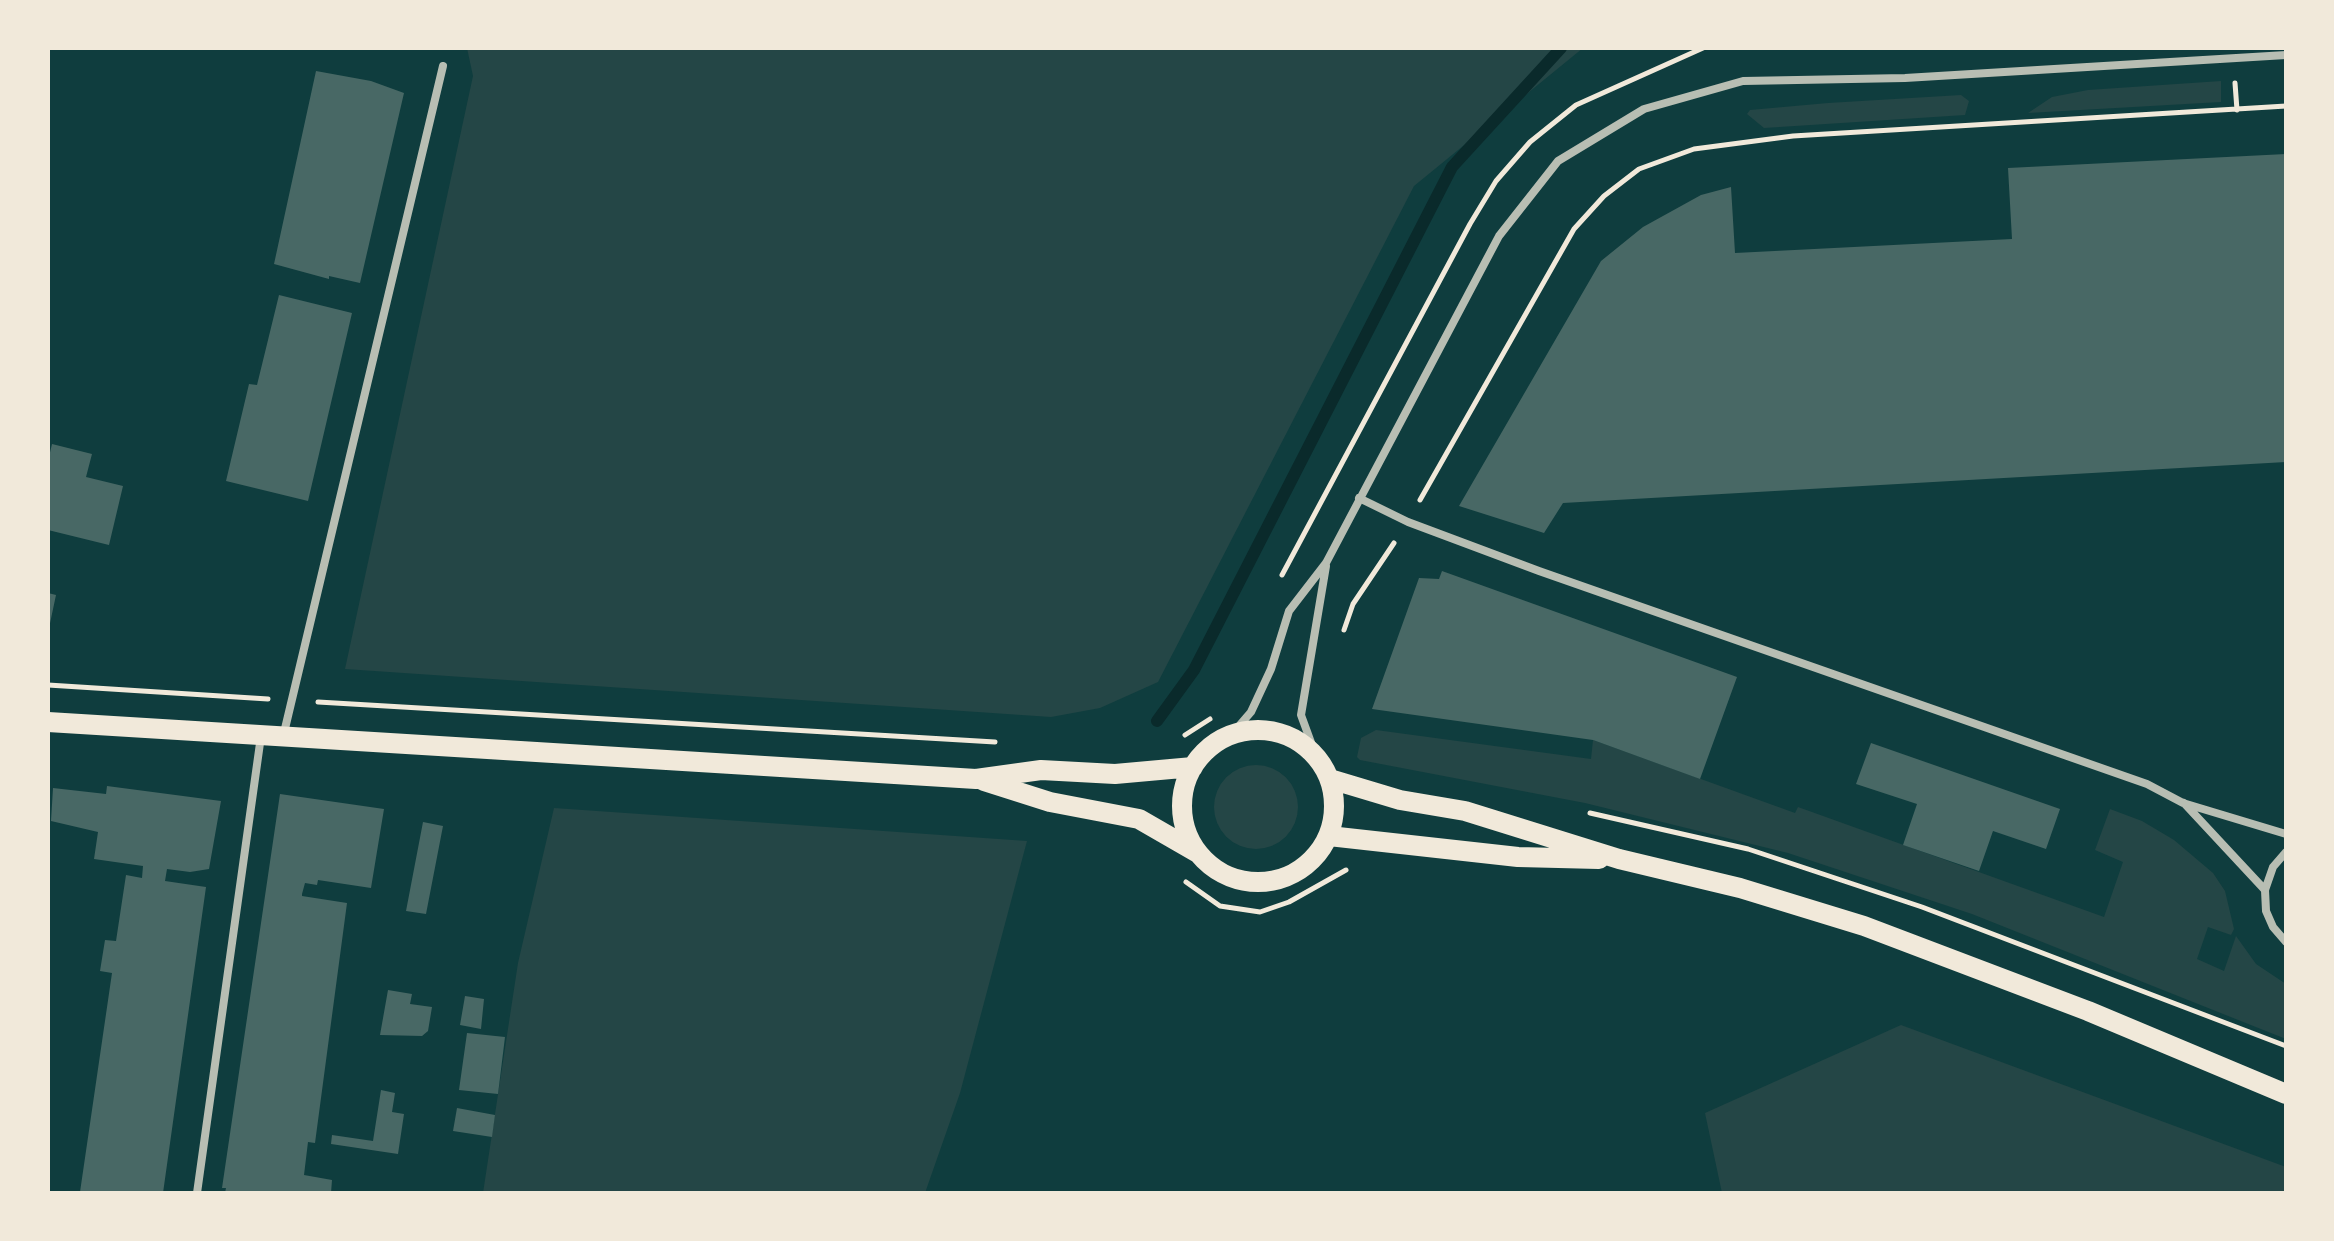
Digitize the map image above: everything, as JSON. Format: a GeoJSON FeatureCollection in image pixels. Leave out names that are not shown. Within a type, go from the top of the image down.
{"type":"FeatureCollection","features":[{"type":"Feature","properties":{"kind":"main road"},"geometry":{"type":"LineString","coordinates":[[48,722],[976,779],[1041,770],[1115,774],[1193,767]]}},
{"type":"Feature","properties":{"kind":"main road"},"geometry":{"type":"LineString","coordinates":[[976,779],[1050,802],[1139,819],[1198,853],[1215,869],[1235,879],[1257,882],[1280,880],[1309,862],[1329,836],[1335,808],[1330,779],[1316,756],[1302,744],[1277,733],[1250,730],[1232,734],[1214,744],[1193,767],[1184,789],[1182,811],[1187,834],[1198,853]]}},
{"type":"Feature","properties":{"kind":"main road"},"geometry":{"type":"LineString","coordinates":[[1330,779],[1400,800],[1478,814],[1619,859],[1740,888],[1864,926],[2088,1011],[2286,1094]]}},
{"type":"Feature","properties":{"kind":"main road"},"geometry":{"type":"LineString","coordinates":[[1329,836],[1518,857],[1619,859]]}},
{"type":"Feature","properties":{"kind":"street"},"geometry":{"type":"LineString","coordinates":[[1232,734],[1251,712],[1271,669],[1289,611],[1326,563],[1499,236],[1558,161],[1644,109],[1743,81],[1905,78],[2286,55]]}},
{"type":"Feature","properties":{"kind":"street"},"geometry":{"type":"LineString","coordinates":[[282,738],[443,66]]}},
{"type":"Feature","properties":{"kind":"street"},"geometry":{"type":"LineString","coordinates":[[1359,498],[1408,522],[2110,771],[2183,803],[2286,834]]}},
{"type":"Feature","properties":{"kind":"street"},"geometry":{"type":"LineString","coordinates":[[1316,756],[1301,715],[1326,563]]}},
{"type":"Feature","properties":{"kind":"street"},"geometry":{"type":"LineString","coordinates":[[197,1193],[261,735]]}},
{"type":"Feature","properties":{"kind":"street"},"geometry":{"type":"LineString","coordinates":[[2183,803],[2265,890]]}},
{"type":"Feature","properties":{"kind":"street"},"geometry":{"type":"LineString","coordinates":[[2286,852],[2273,867],[2265,890],[2266,911],[2273,927],[2286,942]]}},
{"type":"Feature","properties":{"kind":"path"},"geometry":{"type":"LineString","coordinates":[[1339,644],[1353,604],[1408,522],[1574,229],[1604,196],[1639,169],[1694,149],[1793,136],[2286,106]]}},
{"type":"Feature","properties":{"kind":"path"},"geometry":{"type":"LineString","coordinates":[[48,685],[999,742]]}},
{"type":"Feature","properties":{"kind":"path"},"geometry":{"type":"LineString","coordinates":[[1177,740],[1213,715]]}},
{"type":"Feature","properties":{"kind":"path"},"geometry":{"type":"LineString","coordinates":[[1580,811],[1748,849],[1922,907],[2286,1046]]}},
{"type":"Feature","properties":{"kind":"path"},"geometry":{"type":"LineString","coordinates":[[1183,879],[1190,888],[1220,906],[1260,912],[1289,902],[1345,870],[1359,867]]}},
{"type":"Feature","properties":{"kind":"shaded area"},"geometry":{"type":"Polygon","coordinates":[[[467,48],[1583,48],[1414,186],[1158,682],[1100,708],[1051,717],[345,669],[473,76],[467,48]]]}},
{"type":"Feature","properties":{"kind":"shaded area"},"geometry":{"type":"Polygon","coordinates":[[[2221,81],[2221,102],[2028,113],[2052,97],[2088,90],[2221,81]]]}},
{"type":"Feature","properties":{"kind":"shaded area"},"geometry":{"type":"Polygon","coordinates":[[[1961,95],[1969,101],[1965,115],[1764,128],[1747,114],[1750,110],[1828,103],[1961,95]]]}},
{"type":"Feature","properties":{"kind":"shaded area"},"geometry":{"type":"Polygon","coordinates":[[[1376,730],[1591,759],[1593,740],[1795,813],[1798,807],[2104,917],[2123,862],[2095,850],[2110,809],[2142,821],[2174,840],[2213,873],[2225,891],[2234,929],[2231,935],[2208,927],[2197,959],[2224,971],[2236,936],[2256,964],[2286,984],[2286,1039],[1972,914],[1788,853],[1585,803],[1360,760],[1357,757],[1361,738],[1376,730]]]}},
{"type":"Feature","properties":{"kind":"shaded area"},"geometry":{"type":"Polygon","coordinates":[[[1256,765],[1272,768],[1286,777],[1295,791],[1298,807],[1295,823],[1286,837],[1272,846],[1256,849],[1240,846],[1226,837],[1217,823],[1214,807],[1217,791],[1226,777],[1240,768],[1256,765]]]}},
{"type":"Feature","properties":{"kind":"shaded area"},"geometry":{"type":"Polygon","coordinates":[[[554,808],[1027,841],[960,1093],[925,1193],[483,1193],[518,963],[554,808]]]}},
{"type":"Feature","properties":{"kind":"shaded area"},"geometry":{"type":"Polygon","coordinates":[[[1901,1025],[2286,1167],[2286,1193],[1722,1193],[1705,1113],[1901,1025]]]}},
{"type":"Feature","properties":{"kind":"building"},"geometry":{"type":"Polygon","coordinates":[[[316,71],[371,81],[404,93],[360,283],[329,276],[329,279],[274,264],[316,71]]]}},
{"type":"Feature","properties":{"kind":"building"},"geometry":{"type":"Polygon","coordinates":[[[2286,154],[2286,462],[1563,503],[1544,533],[1459,506],[1601,261],[1643,227],[1701,195],[1731,187],[1735,253],[2012,239],[2008,168],[2286,154]]]}},
{"type":"Feature","properties":{"kind":"building"},"geometry":{"type":"Polygon","coordinates":[[[279,295],[352,313],[308,501],[226,481],[249,384],[257,385],[279,295]]]}},
{"type":"Feature","properties":{"kind":"building"},"geometry":{"type":"Polygon","coordinates":[[[52,444],[92,454],[86,477],[123,486],[109,545],[48,530],[48,461],[52,444]]]}},
{"type":"Feature","properties":{"kind":"building"},"geometry":{"type":"Polygon","coordinates":[[[1442,571],[1737,677],[1700,779],[1593,740],[1372,709],[1419,578],[1439,579],[1442,571]]]}},
{"type":"Feature","properties":{"kind":"building"},"geometry":{"type":"Polygon","coordinates":[[[48,593],[56,595],[49,628],[48,628],[48,593]]]}},
{"type":"Feature","properties":{"kind":"building"},"geometry":{"type":"Polygon","coordinates":[[[1871,743],[2060,809],[2046,849],[1993,831],[1979,871],[1903,845],[1917,804],[1856,784],[1871,743]]]}},
{"type":"Feature","properties":{"kind":"building"},"geometry":{"type":"Polygon","coordinates":[[[107,786],[221,801],[209,869],[190,872],[167,869],[165,881],[206,887],[163,1193],[80,1192],[112,973],[100,971],[105,940],[116,941],[126,875],[142,878],[143,866],[94,859],[98,832],[51,821],[53,788],[106,794],[107,786]]]}},
{"type":"Feature","properties":{"kind":"building"},"geometry":{"type":"Polygon","coordinates":[[[280,794],[384,809],[371,888],[318,880],[317,885],[305,883],[302,894],[347,903],[315,1143],[308,1142],[304,1175],[332,1180],[331,1193],[225,1193],[226,1188],[222,1188],[280,794]]]}},
{"type":"Feature","properties":{"kind":"building"},"geometry":{"type":"Polygon","coordinates":[[[423,822],[443,826],[426,914],[406,911],[423,822]]]}},
{"type":"Feature","properties":{"kind":"building"},"geometry":{"type":"Polygon","coordinates":[[[388,990],[412,994],[410,1004],[432,1007],[428,1031],[422,1036],[380,1035],[388,990]]]}},
{"type":"Feature","properties":{"kind":"building"},"geometry":{"type":"Polygon","coordinates":[[[465,996],[484,999],[481,1029],[460,1025],[465,996]]]}},
{"type":"Feature","properties":{"kind":"building"},"geometry":{"type":"Polygon","coordinates":[[[467,1033],[505,1037],[498,1094],[459,1090],[467,1033]]]}},
{"type":"Feature","properties":{"kind":"building"},"geometry":{"type":"Polygon","coordinates":[[[381,1090],[395,1093],[392,1112],[404,1114],[398,1154],[331,1144],[332,1135],[373,1141],[381,1090]]]}},
{"type":"Feature","properties":{"kind":"building"},"geometry":{"type":"Polygon","coordinates":[[[457,1108],[495,1115],[492,1137],[453,1131],[457,1108]]]}},
{"type":"Feature","properties":{"kind":"waterway"},"geometry":{"type":"LineString","coordinates":[[1157,721],[1194,670],[1452,167],[1561,48]]}}]}
